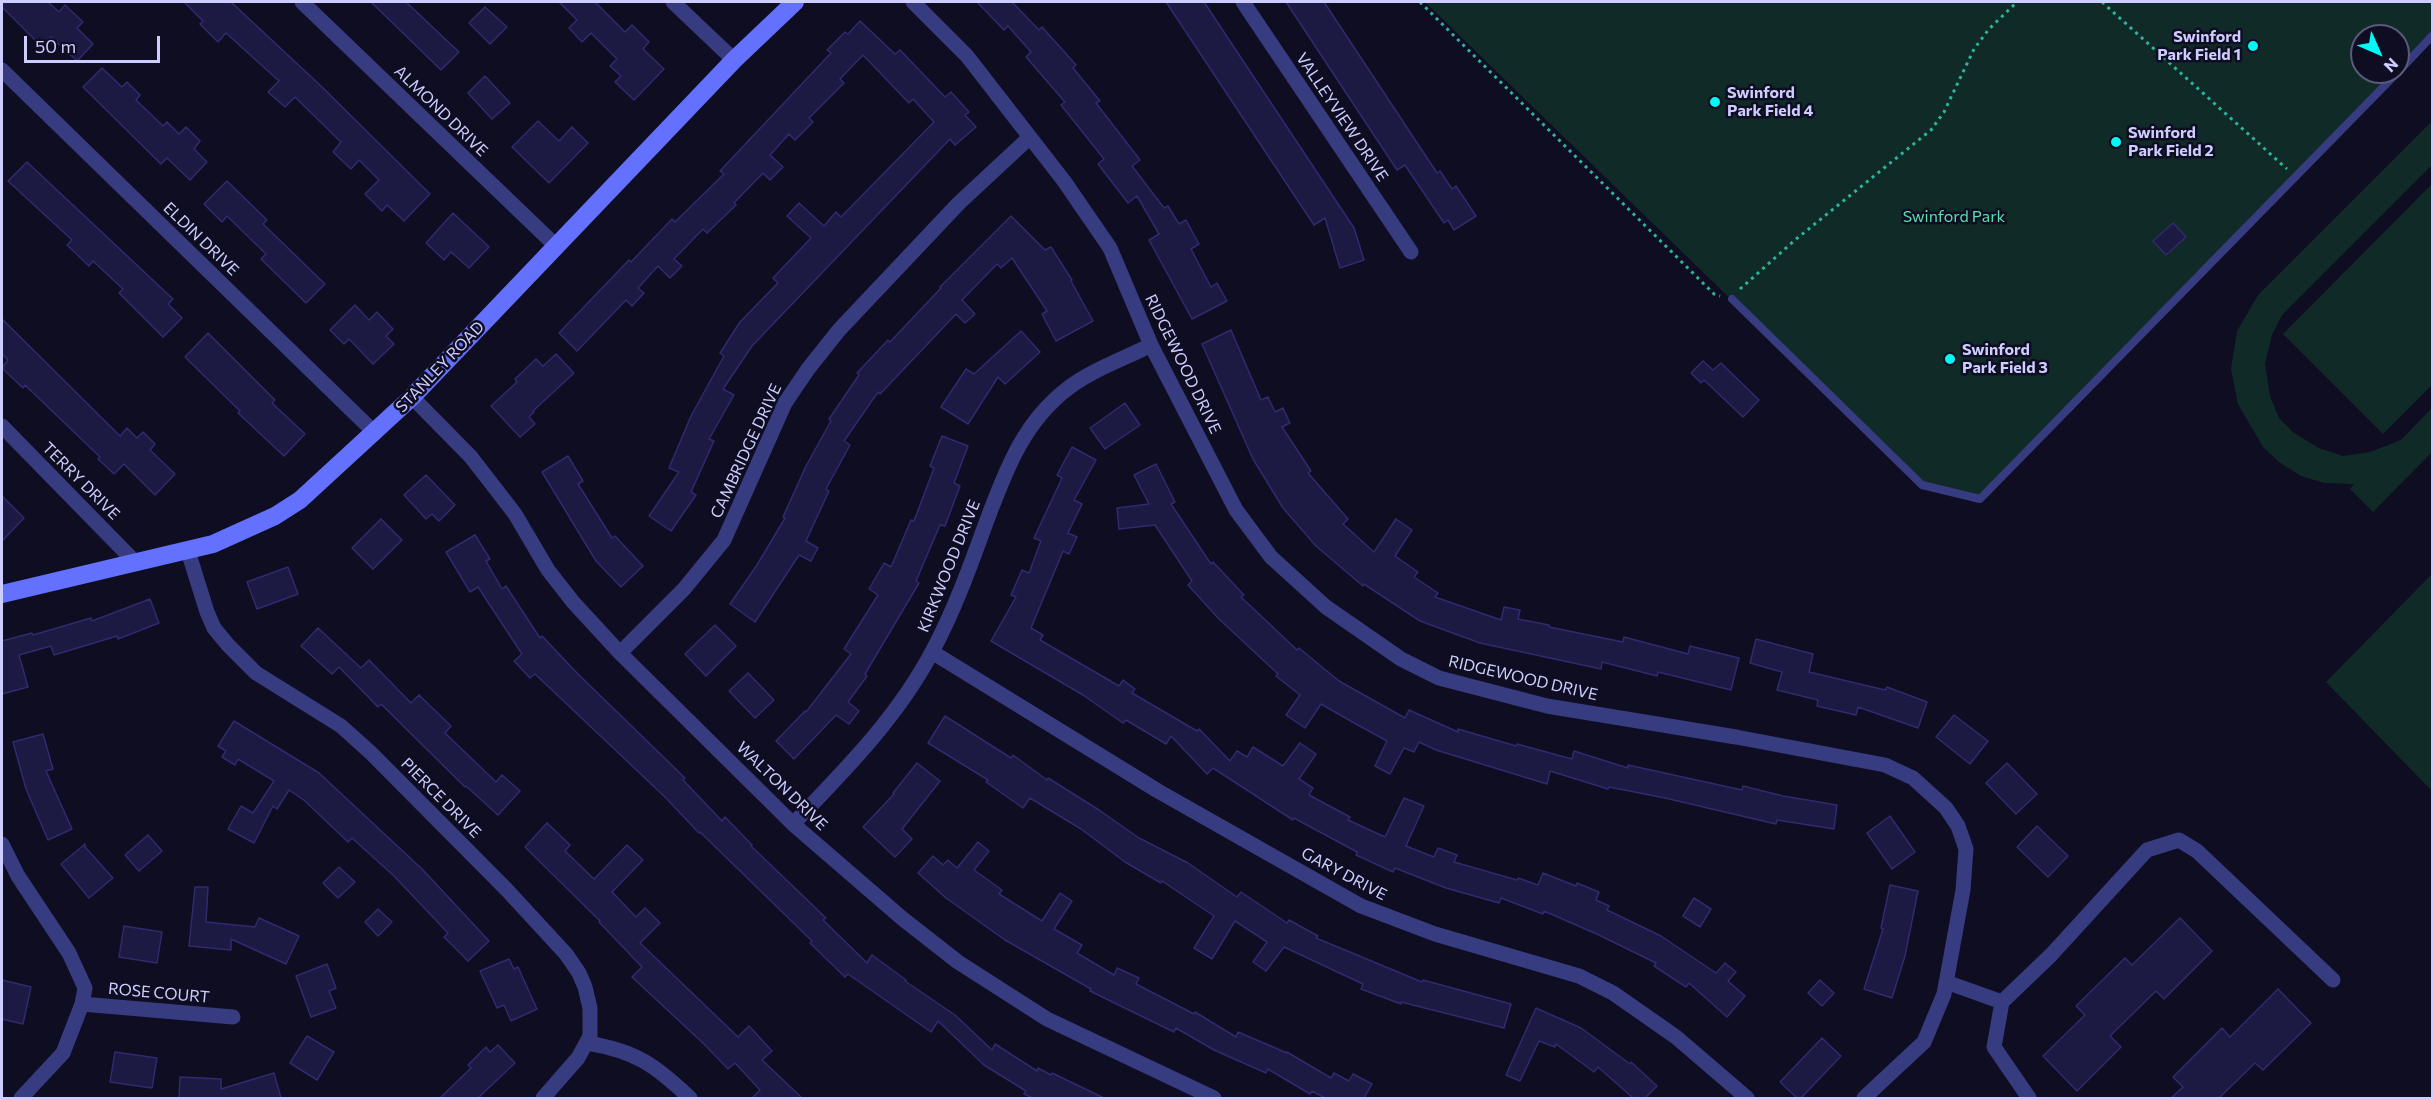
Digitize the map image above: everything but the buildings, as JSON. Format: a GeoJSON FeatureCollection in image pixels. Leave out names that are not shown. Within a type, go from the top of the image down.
{"type":"FeatureCollection","features":[{"type":"Feature","properties":{"kind":"street","name":"ALMOND DRIVE"},"geometry":{"type":"LineString","coordinates":[[302,2],[556,246]]}},
{"type":"Feature","properties":{"kind":"street"},"geometry":{"type":"LineString","coordinates":[[673,2],[734,60]]}},
{"type":"Feature","properties":{"kind":"street","name":"STANLEY ROAD"},"geometry":{"type":"LineString","coordinates":[[2,594],[213,544],[275,516],[300,500],[412,397],[734,60],[795,2]]}},
{"type":"Feature","properties":{"kind":"street","name":"RIDGEWOOD DRIVE"},"geometry":{"type":"LineString","coordinates":[[914,2],[967,56],[1064,181],[1110,248],[1151,345],[1236,510],[1271,556],[1319,602],[1401,659],[1439,678],[1547,706],[1736,737],[1885,765],[1913,778],[1946,808],[1959,826],[1966,849],[1963,890],[1946,982],[1938,1010],[1924,1042],[1864,1098]]}},
{"type":"Feature","properties":{"kind":"street","name":"VALLEYVIEW DRIVE"},"geometry":{"type":"LineString","coordinates":[[1243,2],[1411,252]]}},
{"type":"Feature","properties":{"kind":"street","name":"ELDIN DRIVE"},"geometry":{"type":"LineString","coordinates":[[2,70],[375,433]]}},
{"type":"Feature","properties":{"kind":"street","name":"CAMBRIDGE DRIVE"},"geometry":{"type":"LineString","coordinates":[[620,653],[684,589],[724,540],[785,403],[808,369],[860,307],[959,203],[1030,137]]}},
{"type":"Feature","properties":{"kind":"street","name":"KIRKWOOD DRIVE"},"geometry":{"type":"LineString","coordinates":[[793,824],[858,756],[890,716],[932,652],[957,598],[1007,467],[1021,439],[1034,421],[1068,389],[1151,345]]}},
{"type":"Feature","properties":{"kind":"street","name":"WALTON DRIVE"},"geometry":{"type":"LineString","coordinates":[[412,397],[471,458],[515,514],[554,578],[573,602],[620,653],[793,824],[903,919],[958,962],[1047,1019],[1214,1098]]}},
{"type":"Feature","properties":{"kind":"street","name":"TERRY DRIVE"},"geometry":{"type":"LineString","coordinates":[[2,426],[134,561]]}},
{"type":"Feature","properties":{"kind":"street","name":"PIERCE DRIVE"},"geometry":{"type":"LineString","coordinates":[[188,551],[207,612],[214,628],[228,645],[256,673],[341,726],[371,753],[507,890],[566,954],[585,987],[590,1008],[590,1036],[587,1043]]}},
{"type":"Feature","properties":{"kind":"street","name":"GARY DRIVE"},"geometry":{"type":"LineString","coordinates":[[932,652],[1158,791],[1361,906],[1435,934],[1579,976],[1613,993],[1676,1037],[1747,1098]]}},
{"type":"Feature","properties":{"kind":"street"},"geometry":{"type":"LineString","coordinates":[[2029,1098],[1994,1047],[2002,1002],[2052,955],[2147,850],[2179,840],[2198,851],[2333,980]]}},
{"type":"Feature","properties":{"kind":"street"},"geometry":{"type":"LineString","coordinates":[[2,844],[18,876],[69,953],[85,988],[82,1004],[63,1053],[21,1098]]}},
{"type":"Feature","properties":{"kind":"street"},"geometry":{"type":"LineString","coordinates":[[1946,982],[2002,1002]]}},
{"type":"Feature","properties":{"kind":"street","name":"ROSE COURT"},"geometry":{"type":"LineString","coordinates":[[82,1004],[233,1017]]}},
{"type":"Feature","properties":{"kind":"street"},"geometry":{"type":"LineString","coordinates":[[543,1098],[587,1043],[616,1048],[646,1061],[690,1098]]}},
{"type":"Feature","properties":{"kind":"lane"},"geometry":{"type":"LineString","coordinates":[[2410,60],[2433,36]]}},
{"type":"Feature","properties":{"kind":"lane"},"geometry":{"type":"LineString","coordinates":[[1731,298],[1922,485],[1980,499],[2386,84]]}},
{"type":"Feature","properties":{"kind":"path"},"geometry":{"type":"LineString","coordinates":[[1420,2],[1714,294],[1731,298],[1796,240],[1931,130],[1949,103],[1974,49],[1989,29],[2017,2]]}},
{"type":"Feature","properties":{"kind":"path"},"geometry":{"type":"LineString","coordinates":[[2102,2],[2295,176]]}},
{"type":"Feature","properties":{"kind":"green space","name":"Swinford Park"},"geometry":{"type":"Polygon","coordinates":[[[1425,2],[2432,2],[2432,36],[2410,59],[2410,24],[2350,24],[2350,84],[2386,84],[1980,499],[1922,485],[1425,2]]]}},
{"type":"Feature","properties":{"kind":"green space"},"geometry":{"type":"Polygon","coordinates":[[[2432,121],[2432,165],[2282,315],[2272,335],[2265,363],[2270,396],[2279,418],[2294,433],[2319,448],[2343,456],[2370,452],[2401,440],[2432,408],[2432,452],[2373,512],[2350,489],[2354,484],[2324,483],[2301,476],[2279,462],[2263,447],[2238,404],[2231,369],[2237,331],[2258,295],[2432,121]]]}},
{"type":"Feature","properties":{"kind":"green space"},"geometry":{"type":"Polygon","coordinates":[[[2432,184],[2432,385],[2383,434],[2283,334],[2432,184]]]}},
{"type":"Feature","properties":{"kind":"green space"},"geometry":{"type":"Polygon","coordinates":[[[2432,574],[2432,791],[2326,682],[2432,574]]]}},
{"type":"Feature","properties":{"kind":"place","name":"Swinford Park Field 1"},"geometry":{"type":"Point","coordinates":[2253,46]}},
{"type":"Feature","properties":{"kind":"place","name":"Swinford Park Field 4"},"geometry":{"type":"Point","coordinates":[1715,102]}},
{"type":"Feature","properties":{"kind":"place","name":"Swinford Park Field 2"},"geometry":{"type":"Point","coordinates":[2116,142]}},
{"type":"Feature","properties":{"kind":"place","name":"Swinford Park Field 3"},"geometry":{"type":"Point","coordinates":[1950,359]}}]}
